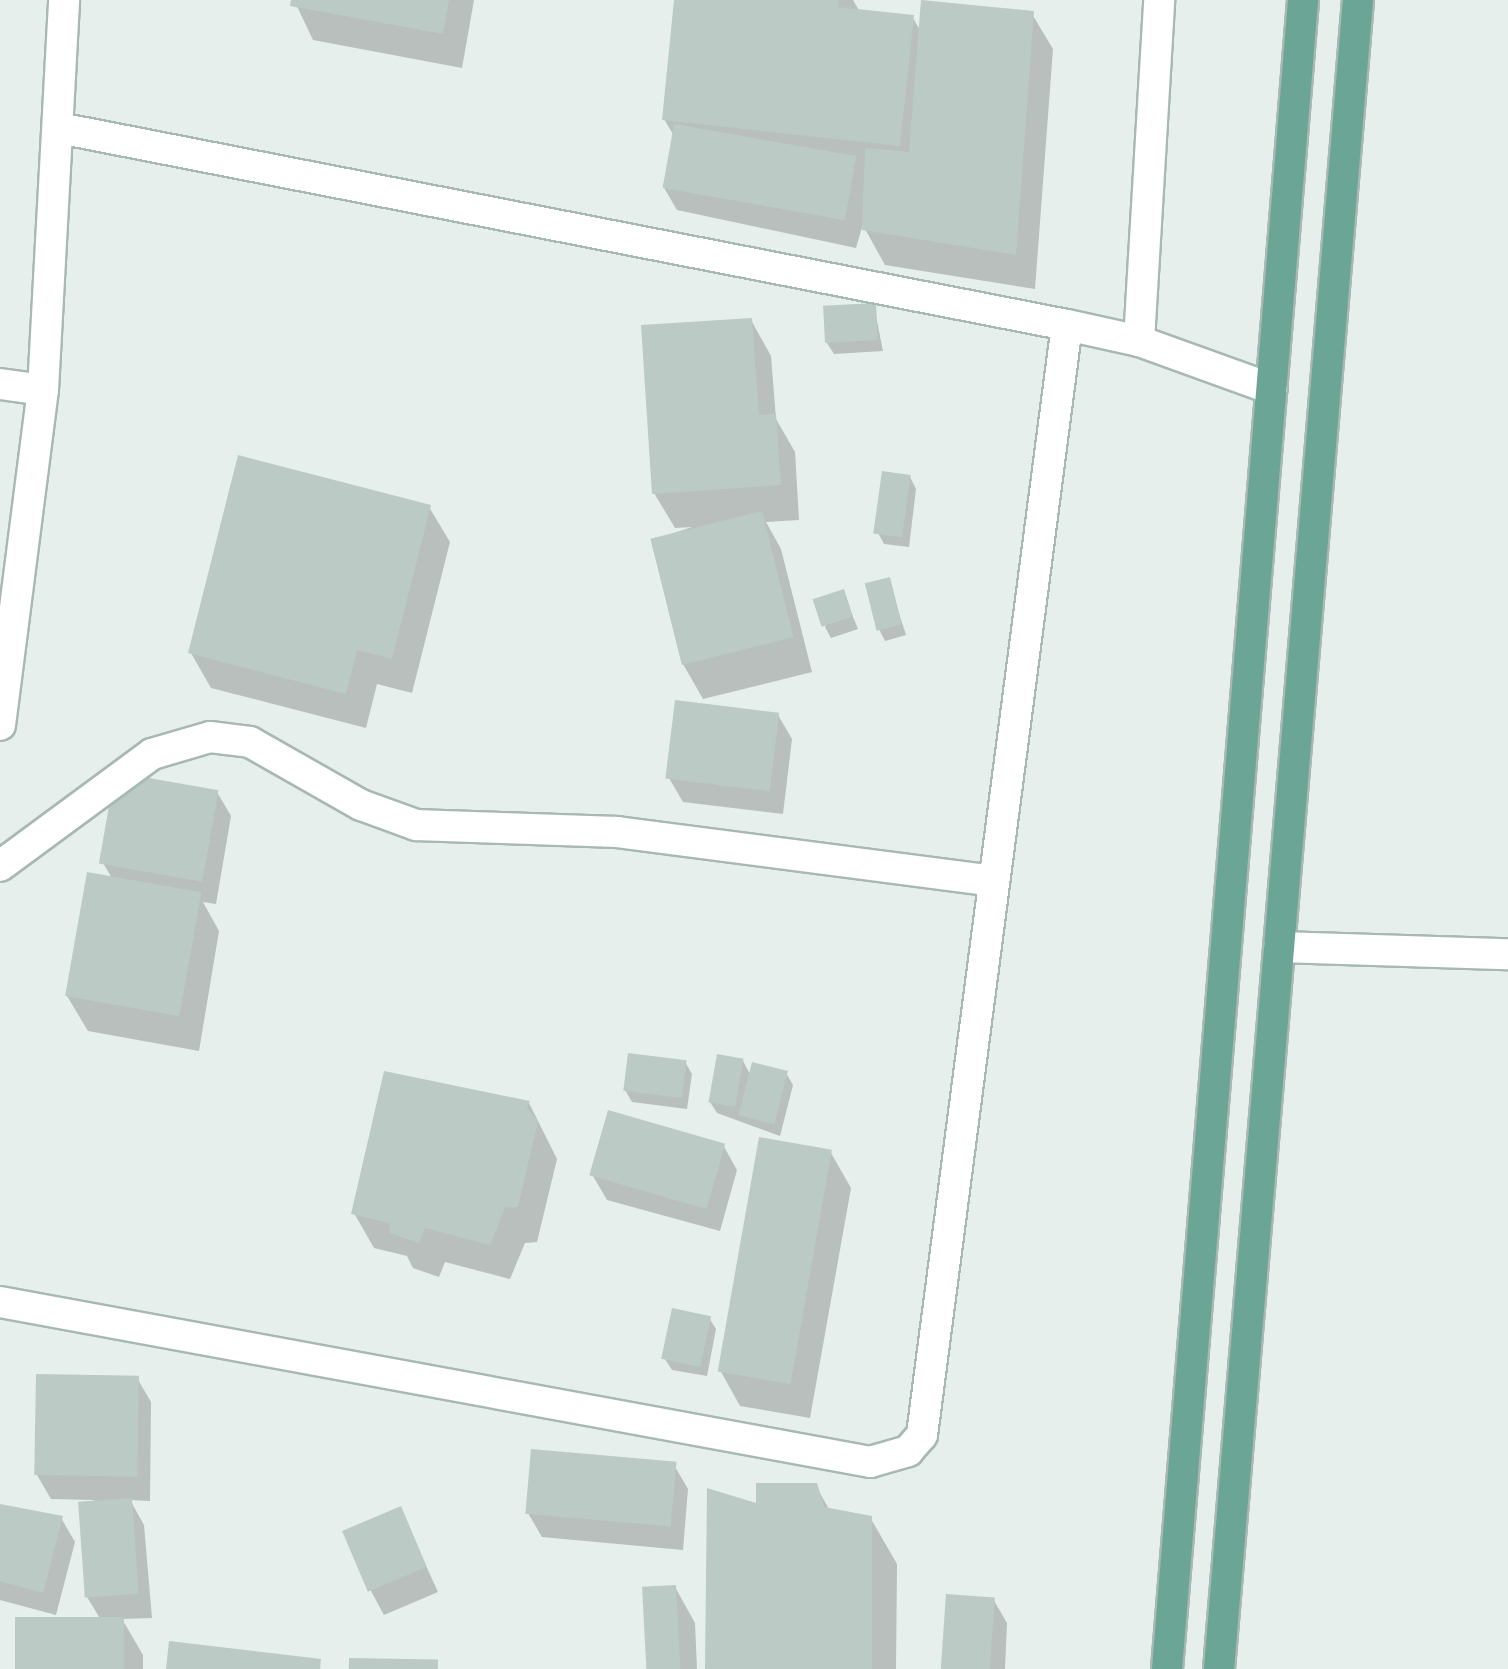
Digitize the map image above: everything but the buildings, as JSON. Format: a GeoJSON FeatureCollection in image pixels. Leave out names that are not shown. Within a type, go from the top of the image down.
{"type":"FeatureCollection","features":[{"type":"Feature","properties":{"kind":"main road"},"geometry":{"type":"LineString","coordinates":[[1167,1669],[1303,0]]}},
{"type":"Feature","properties":{"kind":"main road"},"geometry":{"type":"LineString","coordinates":[[1219,1669],[1358,0]]}},
{"type":"Feature","properties":{"kind":"main road"},"geometry":{"type":"LineString","coordinates":[[1185,1449],[1239,1428]]}},
{"type":"Feature","properties":{"kind":"street"},"geometry":{"type":"LineString","coordinates":[[0,725],[17,631],[43,390],[64,0]]}},
{"type":"Feature","properties":{"kind":"street"},"geometry":{"type":"LineString","coordinates":[[1139,341],[1159,0]]}},
{"type":"Feature","properties":{"kind":"street"},"geometry":{"type":"LineString","coordinates":[[59,128],[1067,325],[1139,341],[1272,388]]}},
{"type":"Feature","properties":{"kind":"street"},"geometry":{"type":"LineString","coordinates":[[0,1302],[870,1462],[908,1451],[922,1434],[1067,325]]}},
{"type":"Feature","properties":{"kind":"street"},"geometry":{"type":"LineString","coordinates":[[0,384],[43,390]]}},
{"type":"Feature","properties":{"kind":"street"},"geometry":{"type":"LineString","coordinates":[[0,866],[152,754],[210,737],[250,742],[360,805],[416,825],[617,832],[994,880]]}},
{"type":"Feature","properties":{"kind":"street"},"geometry":{"type":"LineString","coordinates":[[1279,948],[1508,954]]}}]}
